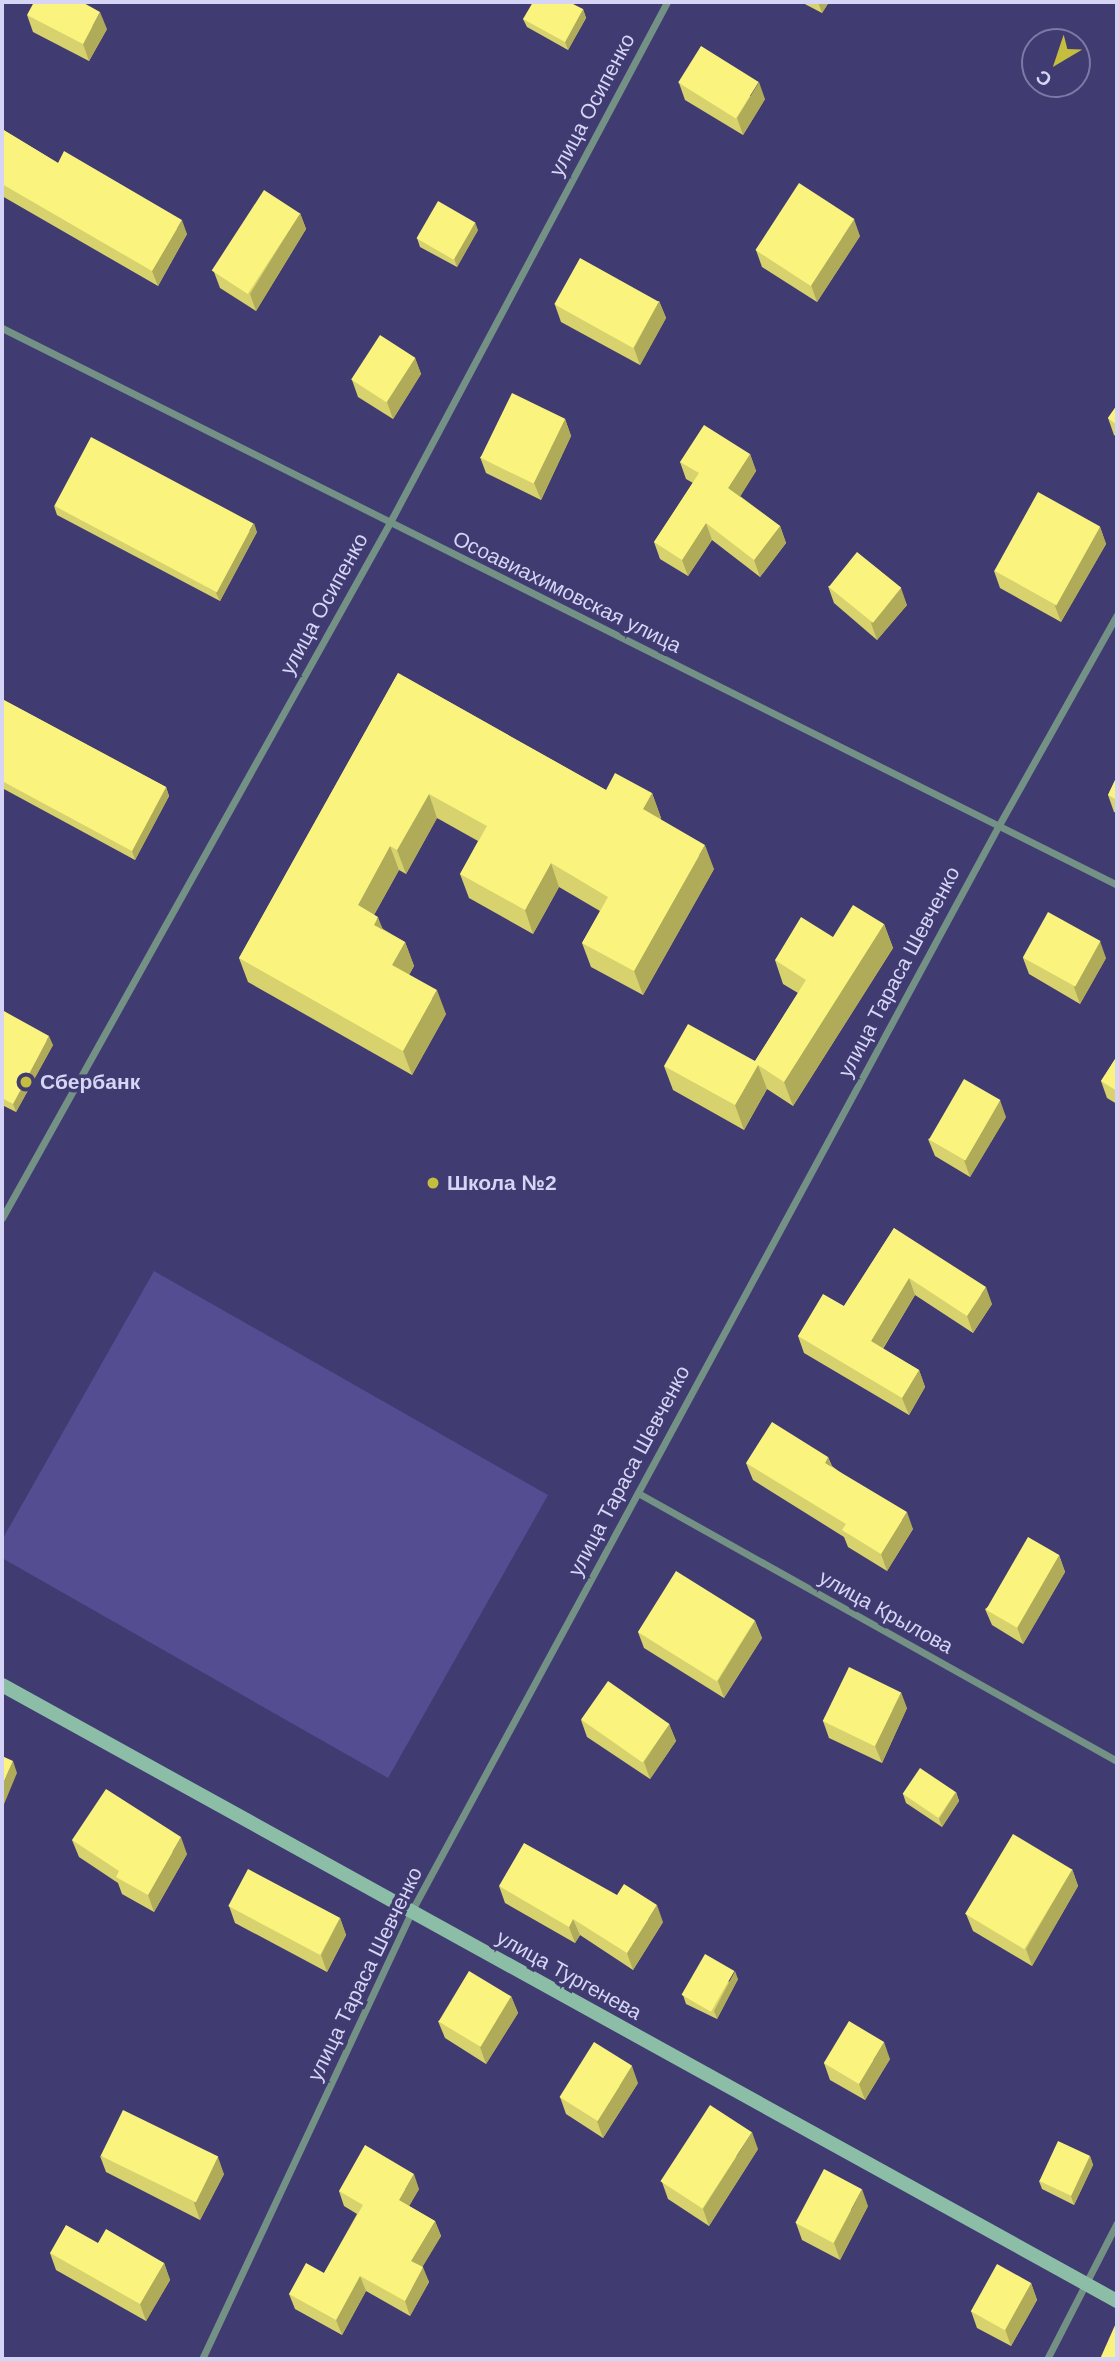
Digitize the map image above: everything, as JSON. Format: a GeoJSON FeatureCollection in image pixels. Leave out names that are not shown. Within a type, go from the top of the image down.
{"type":"FeatureCollection","features":[{"type":"Feature","properties":{"kind":"main road","name":"улица Тургенева"},"geometry":{"type":"LineString","coordinates":[[2,1685],[1117,2301]]}},
{"type":"Feature","properties":{"kind":"street","name":"улица Осипенко"},"geometry":{"type":"LineString","coordinates":[[2,1218],[389,523],[667,2]]}},
{"type":"Feature","properties":{"kind":"street","name":"Осоавиахимовская улица"},"geometry":{"type":"LineString","coordinates":[[2,328],[1117,885]]}},
{"type":"Feature","properties":{"kind":"street","name":"улица Тараса Шевченко"},"geometry":{"type":"LineString","coordinates":[[202,2359],[411,1912],[999,825],[1117,615]]}},
{"type":"Feature","properties":{"kind":"street","name":"улица Крылова"},"geometry":{"type":"LineString","coordinates":[[638,1493],[1117,1761]]}},
{"type":"Feature","properties":{"kind":"street"},"geometry":{"type":"LineString","coordinates":[[1047,2359],[1117,2223]]}},
{"type":"Feature","properties":{"kind":"shaded area"},"geometry":{"type":"Polygon","coordinates":[[[154,1271],[548,1495],[388,1778],[2,1558],[2,1540],[154,1271]]]}},
{"type":"Feature","properties":{"kind":"building"},"geometry":{"type":"Polygon","coordinates":[[[34,2],[82,2],[100,12],[83,44],[27,15],[34,2]]]}},
{"type":"Feature","properties":{"kind":"building"},"geometry":{"type":"Polygon","coordinates":[[[533,2],[569,2],[583,9],[565,42],[523,19],[533,2]]]}},
{"type":"Feature","properties":{"kind":"building"},"geometry":{"type":"Polygon","coordinates":[[[701,46],[759,82],[736,119],[678,82],[701,46]]]}},
{"type":"Feature","properties":{"kind":"building"},"geometry":{"type":"Polygon","coordinates":[[[2,129],[58,163],[64,151],[182,220],[152,271],[2,184],[2,129]]]}},
{"type":"Feature","properties":{"kind":"building"},"geometry":{"type":"Polygon","coordinates":[[[799,183],[854,219],[811,286],[755,250],[799,183]]]}},
{"type":"Feature","properties":{"kind":"building"},"geometry":{"type":"Polygon","coordinates":[[[264,190],[300,213],[248,294],[212,271],[264,190]]]}},
{"type":"Feature","properties":{"kind":"building"},"geometry":{"type":"Polygon","coordinates":[[[438,201],[475,222],[454,260],[416,238],[438,201]]]}},
{"type":"Feature","properties":{"kind":"building"},"geometry":{"type":"Polygon","coordinates":[[[580,258],[659,302],[633,348],[554,304],[580,258]]]}},
{"type":"Feature","properties":{"kind":"building"},"geometry":{"type":"Polygon","coordinates":[[[380,335],[415,358],[386,402],[351,379],[380,335]]]}},
{"type":"Feature","properties":{"kind":"building"},"geometry":{"type":"Polygon","coordinates":[[[512,393],[565,419],[533,484],[480,458],[512,393]]]}},
{"type":"Feature","properties":{"kind":"building"},"geometry":{"type":"Polygon","coordinates":[[[1117,405],[1117,425],[1108,418],[1117,405]]]}},
{"type":"Feature","properties":{"kind":"building"},"geometry":{"type":"Polygon","coordinates":[[[704,425],[750,454],[728,488],[780,526],[754,560],[706,523],[682,560],[654,542],[699,473],[680,462],[704,425]]]}},
{"type":"Feature","properties":{"kind":"building"},"geometry":{"type":"Polygon","coordinates":[[[91,437],[253,523],[217,592],[54,506],[91,437]]]}},
{"type":"Feature","properties":{"kind":"building"},"geometry":{"type":"Polygon","coordinates":[[[1038,492],[1100,526],[1056,605],[994,571],[1038,492]]]}},
{"type":"Feature","properties":{"kind":"building"},"geometry":{"type":"Polygon","coordinates":[[[857,552],[901,588],[873,623],[829,587],[857,552]]]}},
{"type":"Feature","properties":{"kind":"building"},"geometry":{"type":"Polygon","coordinates":[[[398,673],[606,790],[615,773],[652,793],[643,809],[705,845],[634,971],[582,943],[608,897],[551,863],[525,910],[460,874],[487,826],[429,794],[397,850],[390,846],[358,905],[378,917],[374,925],[405,942],[392,965],[437,990],[403,1051],[239,958],[398,673]]]}},
{"type":"Feature","properties":{"kind":"building"},"geometry":{"type":"Polygon","coordinates":[[[2,699],[166,787],[132,851],[2,781],[2,699]]]}},
{"type":"Feature","properties":{"kind":"building"},"geometry":{"type":"Polygon","coordinates":[[[1117,776],[1117,800],[1108,795],[1117,776]]]}},
{"type":"Feature","properties":{"kind":"building"},"geometry":{"type":"Polygon","coordinates":[[[853,905],[884,924],[784,1082],[758,1065],[735,1105],[664,1066],[688,1024],[755,1061],[806,980],[775,960],[801,917],[833,937],[853,905]]]}},
{"type":"Feature","properties":{"kind":"building"},"geometry":{"type":"Polygon","coordinates":[[[1048,912],[1100,941],[1075,987],[1023,957],[1048,912]]]}},
{"type":"Feature","properties":{"kind":"building"},"geometry":{"type":"Polygon","coordinates":[[[2,1010],[49,1036],[13,1104],[2,1098],[2,1010]]]}},
{"type":"Feature","properties":{"kind":"building"},"geometry":{"type":"Polygon","coordinates":[[[1117,1056],[1117,1091],[1101,1081],[1117,1056]]]}},
{"type":"Feature","properties":{"kind":"building"},"geometry":{"type":"Polygon","coordinates":[[[964,1079],[1000,1100],[965,1161],[929,1140],[964,1079]]]}},
{"type":"Feature","properties":{"kind":"building"},"geometry":{"type":"Polygon","coordinates":[[[894,1228],[986,1287],[967,1316],[909,1278],[871,1341],[919,1370],[902,1398],[798,1336],[823,1294],[844,1306],[894,1228]]]}},
{"type":"Feature","properties":{"kind":"building"},"geometry":{"type":"Polygon","coordinates":[[[772,1422],[828,1457],[825,1463],[907,1512],[881,1554],[842,1530],[846,1524],[746,1463],[772,1422]]]}},
{"type":"Feature","properties":{"kind":"building"},"geometry":{"type":"Polygon","coordinates":[[[1028,1537],[1059,1555],[1017,1628],[986,1610],[1028,1537]]]}},
{"type":"Feature","properties":{"kind":"building"},"geometry":{"type":"Polygon","coordinates":[[[676,1571],[755,1620],[717,1681],[638,1632],[676,1571]]]}},
{"type":"Feature","properties":{"kind":"building"},"geometry":{"type":"Polygon","coordinates":[[[849,1667],[901,1692],[875,1746],[823,1721],[849,1667]]]}},
{"type":"Feature","properties":{"kind":"building"},"geometry":{"type":"Polygon","coordinates":[[[608,1681],[669,1724],[642,1763],[581,1720],[608,1681]]]}},
{"type":"Feature","properties":{"kind":"building"},"geometry":{"type":"Polygon","coordinates":[[[2,1756],[13,1761],[2,1786],[2,1756]]]}},
{"type":"Feature","properties":{"kind":"building"},"geometry":{"type":"Polygon","coordinates":[[[920,1768],[956,1792],[938,1818],[903,1794],[920,1768]]]}},
{"type":"Feature","properties":{"kind":"building"},"geometry":{"type":"Polygon","coordinates":[[[106,1789],[181,1837],[148,1895],[116,1877],[119,1871],[72,1840],[106,1789]]]}},
{"type":"Feature","properties":{"kind":"building"},"geometry":{"type":"Polygon","coordinates":[[[1013,1834],[1072,1870],[1024,1949],[965,1914],[1013,1834]]]}},
{"type":"Feature","properties":{"kind":"building"},"geometry":{"type":"Polygon","coordinates":[[[524,1843],[617,1895],[624,1884],[657,1905],[627,1953],[573,1919],[569,1927],[499,1886],[524,1843]]]}},
{"type":"Feature","properties":{"kind":"building"},"geometry":{"type":"Polygon","coordinates":[[[248,1869],[340,1918],[320,1955],[228,1906],[248,1869]]]}},
{"type":"Feature","properties":{"kind":"building"},"geometry":{"type":"Polygon","coordinates":[[[705,1954],[734,1971],[711,2012],[682,1995],[705,1954]]]}},
{"type":"Feature","properties":{"kind":"building"},"geometry":{"type":"Polygon","coordinates":[[[469,1971],[511,1996],[481,2047],[439,2022],[469,1971]]]}},
{"type":"Feature","properties":{"kind":"building"},"geometry":{"type":"Polygon","coordinates":[[[849,2021],[884,2042],[859,2084],[824,2063],[849,2021]]]}},
{"type":"Feature","properties":{"kind":"building"},"geometry":{"type":"Polygon","coordinates":[[[594,2042],[632,2066],[598,2121],[560,2097],[594,2042]]]}},
{"type":"Feature","properties":{"kind":"building"},"geometry":{"type":"Polygon","coordinates":[[[710,2105],[752,2132],[702,2209],[660,2181],[710,2105]]]}},
{"type":"Feature","properties":{"kind":"building"},"geometry":{"type":"Polygon","coordinates":[[[123,2110],[218,2156],[196,2202],[101,2156],[123,2110]]]}},
{"type":"Feature","properties":{"kind":"building"},"geometry":{"type":"Polygon","coordinates":[[[1058,2141],[1090,2156],[1071,2196],[1039,2181],[1058,2141]]]}},
{"type":"Feature","properties":{"kind":"building"},"geometry":{"type":"Polygon","coordinates":[[[365,2145],[414,2174],[399,2200],[435,2221],[411,2261],[423,2267],[405,2301],[360,2276],[336,2320],[289,2294],[306,2263],[324,2273],[363,2205],[339,2191],[365,2145]]]}},
{"type":"Feature","properties":{"kind":"building"},"geometry":{"type":"Polygon","coordinates":[[[824,2169],[862,2189],[833,2243],[795,2223],[824,2169]]]}},
{"type":"Feature","properties":{"kind":"building"},"geometry":{"type":"Polygon","coordinates":[[[66,2225],[98,2243],[106,2229],[164,2263],[140,2304],[50,2253],[66,2225]]]}},
{"type":"Feature","properties":{"kind":"building"},"geometry":{"type":"Polygon","coordinates":[[[997,2264],[1031,2283],[1005,2330],[971,2311],[997,2264]]]}},
{"type":"Feature","properties":{"kind":"building"},"geometry":{"type":"Polygon","coordinates":[[[1116,2323],[1117,2359],[1100,2359],[1116,2323]]]}},
{"type":"Feature","properties":{"kind":"place","name":"Сбербанк"},"geometry":{"type":"Point","coordinates":[26,1082]}},
{"type":"Feature","properties":{"kind":"place","name":"Школа №2"},"geometry":{"type":"Point","coordinates":[433,1183]}}]}
